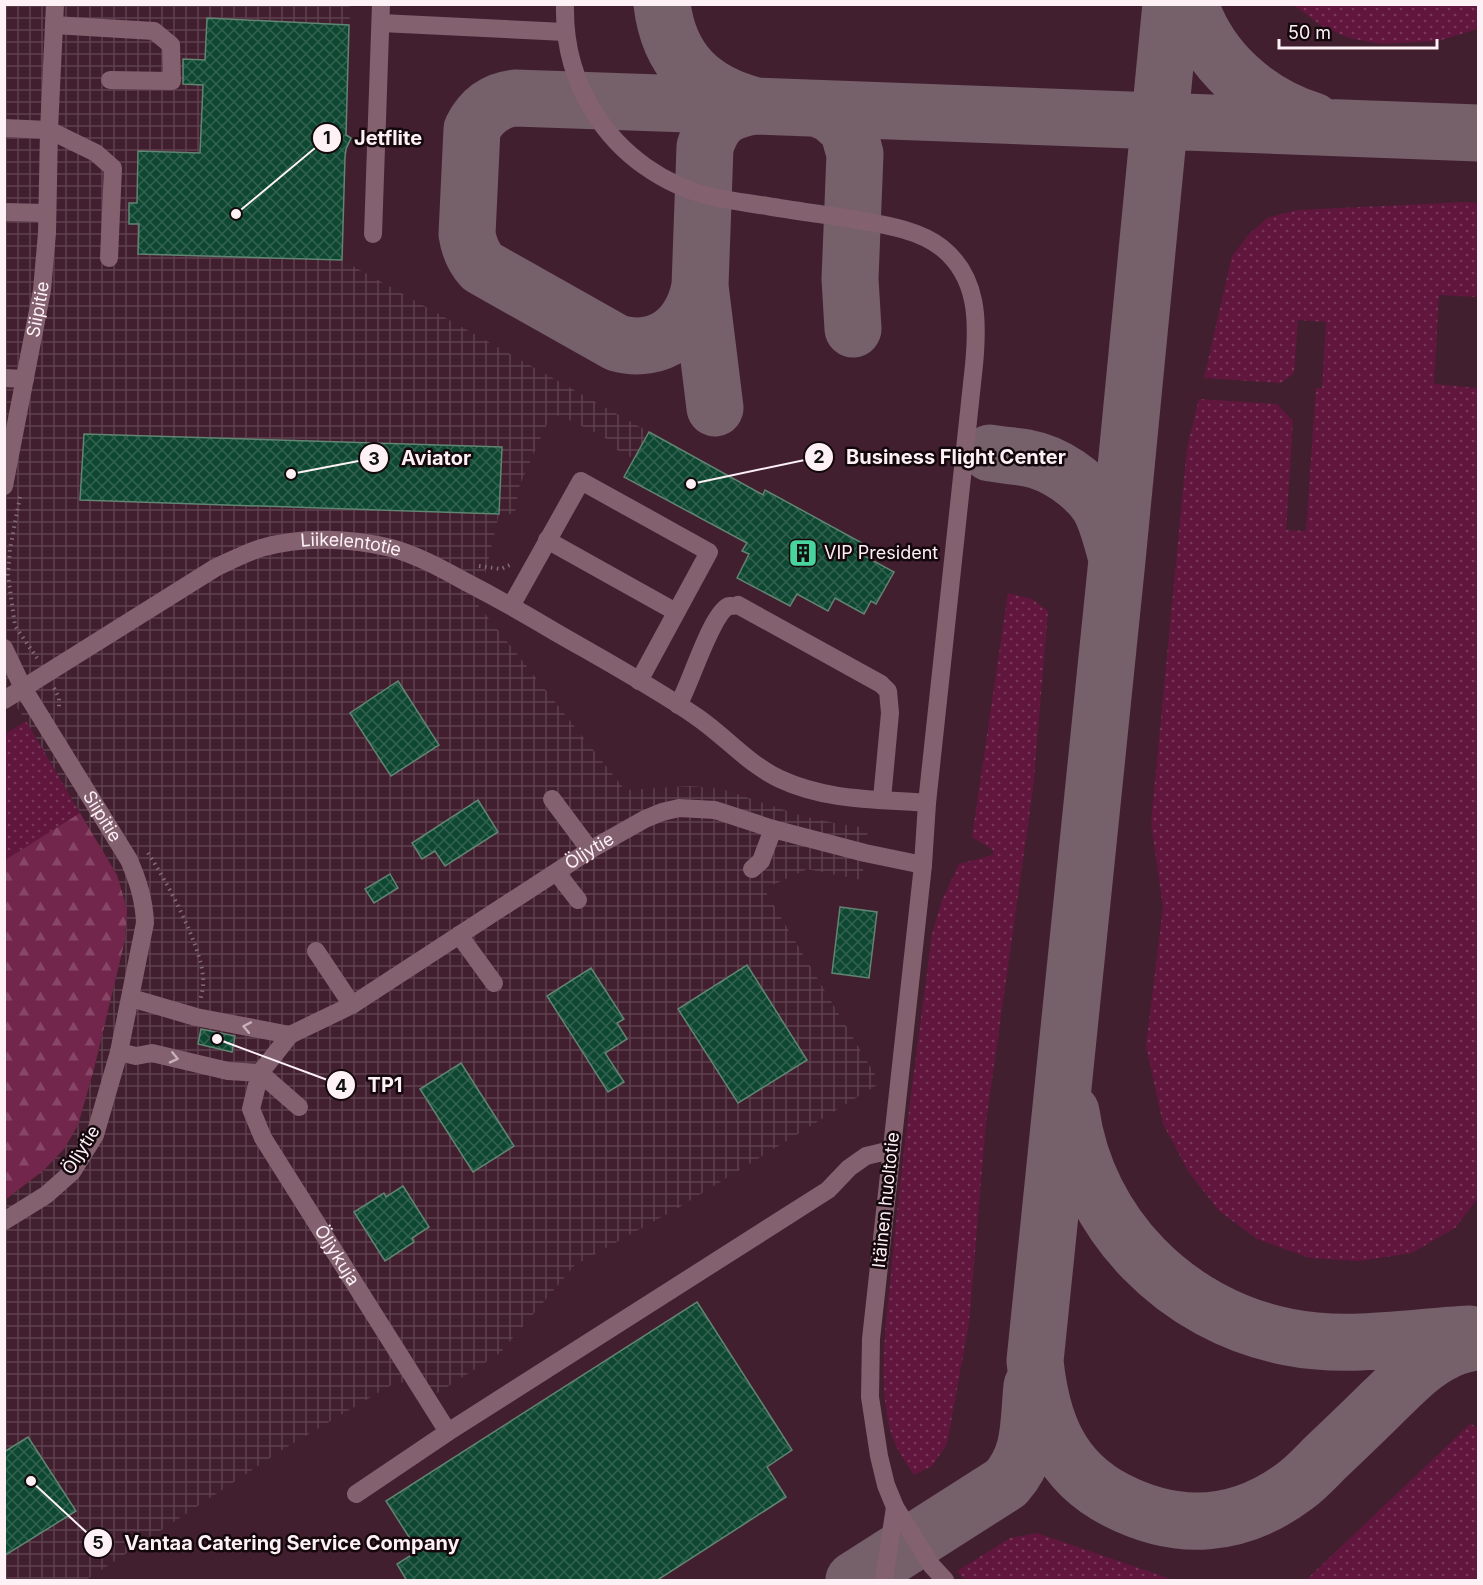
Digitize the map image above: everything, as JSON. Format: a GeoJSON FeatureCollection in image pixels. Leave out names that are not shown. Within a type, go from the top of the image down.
{"type":"FeatureCollection","features":[{"type":"Feature","properties":{"kind":"street","name":"Siipitie"},"geometry":{"type":"LineString","coordinates":[[12,490],[25,379],[42,290],[56,4]]}},
{"type":"Feature","properties":{"kind":"street"},"geometry":{"type":"LineString","coordinates":[[373,234],[381,4]]}},
{"type":"Feature","properties":{"kind":"street","name":"Itäinen huoltotie"},"geometry":{"type":"LineString","coordinates":[[565,4],[565,32],[577,81],[601,124],[619,145],[642,165],[656,174],[712,197],[862,221],[925,237],[944,249],[959,267],[970,287],[976,307],[978,330],[871,1339],[870,1397],[886,1485],[895,1508],[932,1566],[945,1581]]}},
{"type":"Feature","properties":{"kind":"street"},"geometry":{"type":"LineString","coordinates":[[381,23],[565,32]]}},
{"type":"Feature","properties":{"kind":"street"},"geometry":{"type":"LineString","coordinates":[[54,25],[154,31],[171,45],[172,81],[110,80]]}},
{"type":"Feature","properties":{"kind":"street"},"geometry":{"type":"LineString","coordinates":[[4,128],[49,130],[96,153],[113,168],[109,258]]}},
{"type":"Feature","properties":{"kind":"street"},"geometry":{"type":"LineString","coordinates":[[4,212],[47,213]]}},
{"type":"Feature","properties":{"kind":"street"},"geometry":{"type":"LineString","coordinates":[[4,378],[25,379]]}},
{"type":"Feature","properties":{"kind":"street"},"geometry":{"type":"LineString","coordinates":[[511,606],[580,481],[709,552],[639,681]]}},
{"type":"Feature","properties":{"kind":"street","name":"Liikelentotie"},"geometry":{"type":"LineString","coordinates":[[4,700],[215,568],[261,548],[337,540],[392,548],[444,570],[511,606],[678,705],[711,728],[758,767],[781,779],[811,791],[842,797],[927,803]]}},
{"type":"Feature","properties":{"kind":"street"},"geometry":{"type":"LineString","coordinates":[[547,540],[676,612]]}},
{"type":"Feature","properties":{"kind":"street"},"geometry":{"type":"LineString","coordinates":[[678,705],[686,691],[698,654],[722,612],[730,606],[738,606],[881,684],[888,691],[890,713],[882,799]]}},
{"type":"Feature","properties":{"kind":"street","name":"Siipitie"},"geometry":{"type":"LineString","coordinates":[[4,648],[23,688],[117,839],[139,883],[144,903],[145,923],[131,999]]}},
{"type":"Feature","properties":{"kind":"street"},"geometry":{"type":"LineString","coordinates":[[552,799],[590,850]]}},
{"type":"Feature","properties":{"kind":"street","name":"Öljytie"},"geometry":{"type":"LineString","coordinates":[[260,1073],[290,1035],[352,1005],[590,850],[662,812],[679,808],[715,810],[773,829],[865,853],[923,865]]}},
{"type":"Feature","properties":{"kind":"street"},"geometry":{"type":"LineString","coordinates":[[752,869],[766,850],[773,829]]}},
{"type":"Feature","properties":{"kind":"street"},"geometry":{"type":"LineString","coordinates":[[557,873],[578,900]]}},
{"type":"Feature","properties":{"kind":"street"},"geometry":{"type":"LineString","coordinates":[[459,935],[494,983]]}},
{"type":"Feature","properties":{"kind":"street"},"geometry":{"type":"LineString","coordinates":[[316,951],[352,1005]]}},
{"type":"Feature","properties":{"kind":"street"},"geometry":{"type":"LineString","coordinates":[[131,999],[196,1017],[290,1035]]}},
{"type":"Feature","properties":{"kind":"street","name":"Öljytie"},"geometry":{"type":"LineString","coordinates":[[4,1221],[46,1195],[72,1172],[95,1135],[119,1052],[131,999]]}},
{"type":"Feature","properties":{"kind":"street"},"geometry":{"type":"LineString","coordinates":[[119,1052],[136,1056],[152,1053],[228,1071],[260,1073],[299,1107]]}},
{"type":"Feature","properties":{"kind":"street","name":"Öljykuja"},"geometry":{"type":"LineString","coordinates":[[260,1073],[251,1109],[263,1138],[448,1432]]}},
{"type":"Feature","properties":{"kind":"street"},"geometry":{"type":"LineString","coordinates":[[356,1494],[448,1432],[828,1190],[849,1168],[866,1156],[891,1150]]}},
{"type":"Feature","properties":{"kind":"street"},"geometry":{"type":"LineString","coordinates":[[884,1581],[895,1508]]}},
{"type":"Feature","properties":{"kind":"path"},"geometry":{"type":"LineString","coordinates":[[12,490],[8,575],[15,626],[24,642],[33,651],[59,698],[59,711]]}},
{"type":"Feature","properties":{"kind":"path"},"geometry":{"type":"LineString","coordinates":[[470,561],[480,566],[501,569],[516,561]]}},
{"type":"Feature","properties":{"kind":"path"},"geometry":{"type":"LineString","coordinates":[[33,651],[42,651]]}},
{"type":"Feature","properties":{"kind":"path"},"geometry":{"type":"LineString","coordinates":[[144,846],[179,908],[196,949],[203,976],[203,991],[196,1017]]}},
{"type":"Feature","properties":{"kind":"shaded area"},"geometry":{"type":"Polygon","coordinates":[[[5,5],[1478,5],[1478,1580],[5,1580],[5,5]]]}},
{"type":"Feature","properties":{"kind":"shaded area"},"geometry":{"type":"Polygon","coordinates":[[[5,5],[350,5],[346,132],[350,141],[346,144],[345,157],[342,260],[649,432],[634,459],[610,446],[611,441],[559,415],[549,419],[519,487],[515,514],[499,514],[478,605],[625,790],[691,786],[722,789],[802,816],[868,828],[862,880],[807,869],[764,889],[880,1083],[678,1208],[575,1265],[500,1353],[436,1394],[398,1381],[285,1448],[86,1580],[5,1580],[5,1200],[44,1170],[78,1125],[125,940],[127,909],[117,875],[5,689],[5,5]]]}},
{"type":"Feature","properties":{"kind":"shaded area"},"geometry":{"type":"Polygon","coordinates":[[[1294,5],[1478,5],[1478,29],[1438,41],[1381,44],[1349,38],[1320,25],[1294,5]]]}},
{"type":"Feature","properties":{"kind":"shaded area"},"geometry":{"type":"Polygon","coordinates":[[[1478,203],[1478,297],[1439,295],[1434,384],[1478,388],[1478,1198],[1455,1228],[1412,1253],[1358,1261],[1310,1258],[1257,1239],[1219,1211],[1188,1171],[1163,1124],[1146,1046],[1163,907],[1151,823],[1187,448],[1199,399],[1277,404],[1293,421],[1286,530],[1306,531],[1316,388],[1322,388],[1326,322],[1298,320],[1294,373],[1281,383],[1204,378],[1232,256],[1250,233],[1269,217],[1298,210],[1478,203]]]}},
{"type":"Feature","properties":{"kind":"shaded area"},"geometry":{"type":"Polygon","coordinates":[[[1008,593],[1032,599],[1048,611],[1033,789],[986,1122],[969,1323],[947,1444],[932,1466],[914,1475],[892,1436],[885,1395],[884,1350],[896,1222],[932,934],[942,900],[959,864],[993,855],[993,850],[972,837],[1008,593]]]}},
{"type":"Feature","properties":{"kind":"shaded area"},"geometry":{"type":"Polygon","coordinates":[[[26,721],[80,813],[5,860],[5,734],[26,721]]]}},
{"type":"Feature","properties":{"kind":"shaded area"},"geometry":{"type":"Polygon","coordinates":[[[1470,1424],[1478,1427],[1478,1580],[1306,1580],[1470,1424]]]}},
{"type":"Feature","properties":{"kind":"shaded area"},"geometry":{"type":"Polygon","coordinates":[[[1037,1533],[1174,1580],[965,1580],[957,1571],[1010,1538],[1037,1533]]]}},
{"type":"Feature","properties":{"kind":"green space"},"geometry":{"type":"Polygon","coordinates":[[[80,813],[117,875],[127,909],[125,940],[78,1125],[64,1149],[44,1170],[5,1200],[5,860],[80,813]]]}},
{"type":"Feature","properties":{"kind":"building"},"geometry":{"type":"Polygon","coordinates":[[[207,18],[349,25],[346,135],[351,138],[345,157],[342,260],[138,254],[139,224],[129,224],[129,203],[137,203],[138,151],[200,153],[203,85],[183,84],[183,59],[205,60],[207,18]]]}},
{"type":"Feature","properties":{"kind":"building","name":"VIP President"},"geometry":{"type":"Polygon","coordinates":[[[649,432],[763,495],[765,490],[862,543],[857,552],[894,572],[876,604],[871,601],[864,614],[835,598],[828,611],[797,594],[790,606],[737,578],[749,554],[742,551],[747,543],[624,477],[649,432]]]}},
{"type":"Feature","properties":{"kind":"building"},"geometry":{"type":"Polygon","coordinates":[[[84,434],[502,447],[499,514],[80,500],[84,434]]]}},
{"type":"Feature","properties":{"kind":"building"},"geometry":{"type":"Polygon","coordinates":[[[398,681],[439,745],[391,776],[350,713],[398,681]]]}},
{"type":"Feature","properties":{"kind":"building"},"geometry":{"type":"Polygon","coordinates":[[[478,800],[498,832],[445,866],[435,851],[422,859],[412,843],[478,800]]]}},
{"type":"Feature","properties":{"kind":"building"},"geometry":{"type":"Polygon","coordinates":[[[390,874],[398,888],[374,903],[365,889],[390,874]]]}},
{"type":"Feature","properties":{"kind":"building"},"geometry":{"type":"Polygon","coordinates":[[[840,907],[877,912],[869,978],[832,973],[840,907]]]}},
{"type":"Feature","properties":{"kind":"building"},"geometry":{"type":"Polygon","coordinates":[[[747,965],[807,1060],[738,1103],[678,1009],[747,965]]]}},
{"type":"Feature","properties":{"kind":"building"},"geometry":{"type":"Polygon","coordinates":[[[591,968],[624,1019],[617,1023],[627,1039],[605,1053],[624,1082],[608,1092],[547,996],[591,968]]]}},
{"type":"Feature","properties":{"kind":"building"},"geometry":{"type":"Polygon","coordinates":[[[201,1029],[235,1036],[232,1052],[198,1044],[201,1029]]]}},
{"type":"Feature","properties":{"kind":"building"},"geometry":{"type":"Polygon","coordinates":[[[461,1063],[514,1146],[473,1172],[420,1089],[461,1063]]]}},
{"type":"Feature","properties":{"kind":"building"},"geometry":{"type":"Polygon","coordinates":[[[403,1186],[429,1227],[412,1238],[414,1242],[385,1261],[354,1212],[384,1193],[386,1197],[403,1186]]]}},
{"type":"Feature","properties":{"kind":"building"},"geometry":{"type":"Polygon","coordinates":[[[697,1302],[792,1450],[767,1467],[786,1497],[656,1581],[407,1581],[397,1564],[418,1551],[386,1501],[697,1302]]]}},
{"type":"Feature","properties":{"kind":"building"},"geometry":{"type":"Polygon","coordinates":[[[28,1437],[76,1511],[4,1556],[4,1452],[28,1437]]]}},
{"type":"Feature","properties":{"kind":"taxiway"},"geometry":{"type":"LineString","coordinates":[[662,4],[672,42],[691,72],[720,92],[756,106],[1478,133]]}},
{"type":"Feature","properties":{"kind":"taxiway"},"geometry":{"type":"LineString","coordinates":[[1171,4],[1035,1361],[1042,1404],[1056,1442],[1080,1474],[1096,1488],[1116,1500],[1162,1517],[1185,1521],[1208,1521],[1230,1517],[1274,1500],[1307,1476],[1420,1368],[1448,1350],[1478,1341]]}},
{"type":"Feature","properties":{"kind":"taxiway"},"geometry":{"type":"LineString","coordinates":[[1190,4],[1209,44],[1238,78],[1273,103],[1313,121]]}},
{"type":"Feature","properties":{"kind":"taxiway"},"geometry":{"type":"LineString","coordinates":[[700,286],[690,315],[672,335],[660,342],[633,346],[617,343],[482,267],[472,252],[467,234],[472,129],[489,108],[501,101],[515,98],[746,106]]}},
{"type":"Feature","properties":{"kind":"taxiway"},"geometry":{"type":"LineString","coordinates":[[715,408],[700,286],[705,147],[717,122],[723,117],[737,110],[756,106]]}},
{"type":"Feature","properties":{"kind":"taxiway"},"geometry":{"type":"LineString","coordinates":[[818,109],[831,114],[848,129],[855,154],[850,279],[853,329]]}},
{"type":"Feature","properties":{"kind":"taxiway"},"geometry":{"type":"LineString","coordinates":[[990,453],[1027,458],[1048,464],[1077,482],[1099,506],[1117,559]]}},
{"type":"Feature","properties":{"kind":"taxiway"},"geometry":{"type":"LineString","coordinates":[[1071,1112],[1080,1153],[1096,1192],[1117,1227],[1144,1259],[1174,1286],[1209,1308],[1247,1326],[1288,1337],[1310,1340],[1356,1342],[1470,1334]]}},
{"type":"Feature","properties":{"kind":"taxiway"},"geometry":{"type":"LineString","coordinates":[[854,1580],[1006,1483],[1025,1449],[1032,1386]]}},
{"type":"Feature","properties":{"kind":"place","name":"Jetflite"},"geometry":{"type":"Point","coordinates":[236,214]}},
{"type":"Feature","properties":{"kind":"place","name":"Aviator"},"geometry":{"type":"Point","coordinates":[291,474]}},
{"type":"Feature","properties":{"kind":"place","name":"Business Flight Center"},"geometry":{"type":"Point","coordinates":[691,484]}},
{"type":"Feature","properties":{"kind":"place","name":"VIP President"},"geometry":{"type":"Point","coordinates":[803,553]}},
{"type":"Feature","properties":{"kind":"place","name":"TP1"},"geometry":{"type":"Point","coordinates":[217,1039]}},
{"type":"Feature","properties":{"kind":"place","name":"Vantaa Catering Service Company"},"geometry":{"type":"Point","coordinates":[31,1481]}}]}
